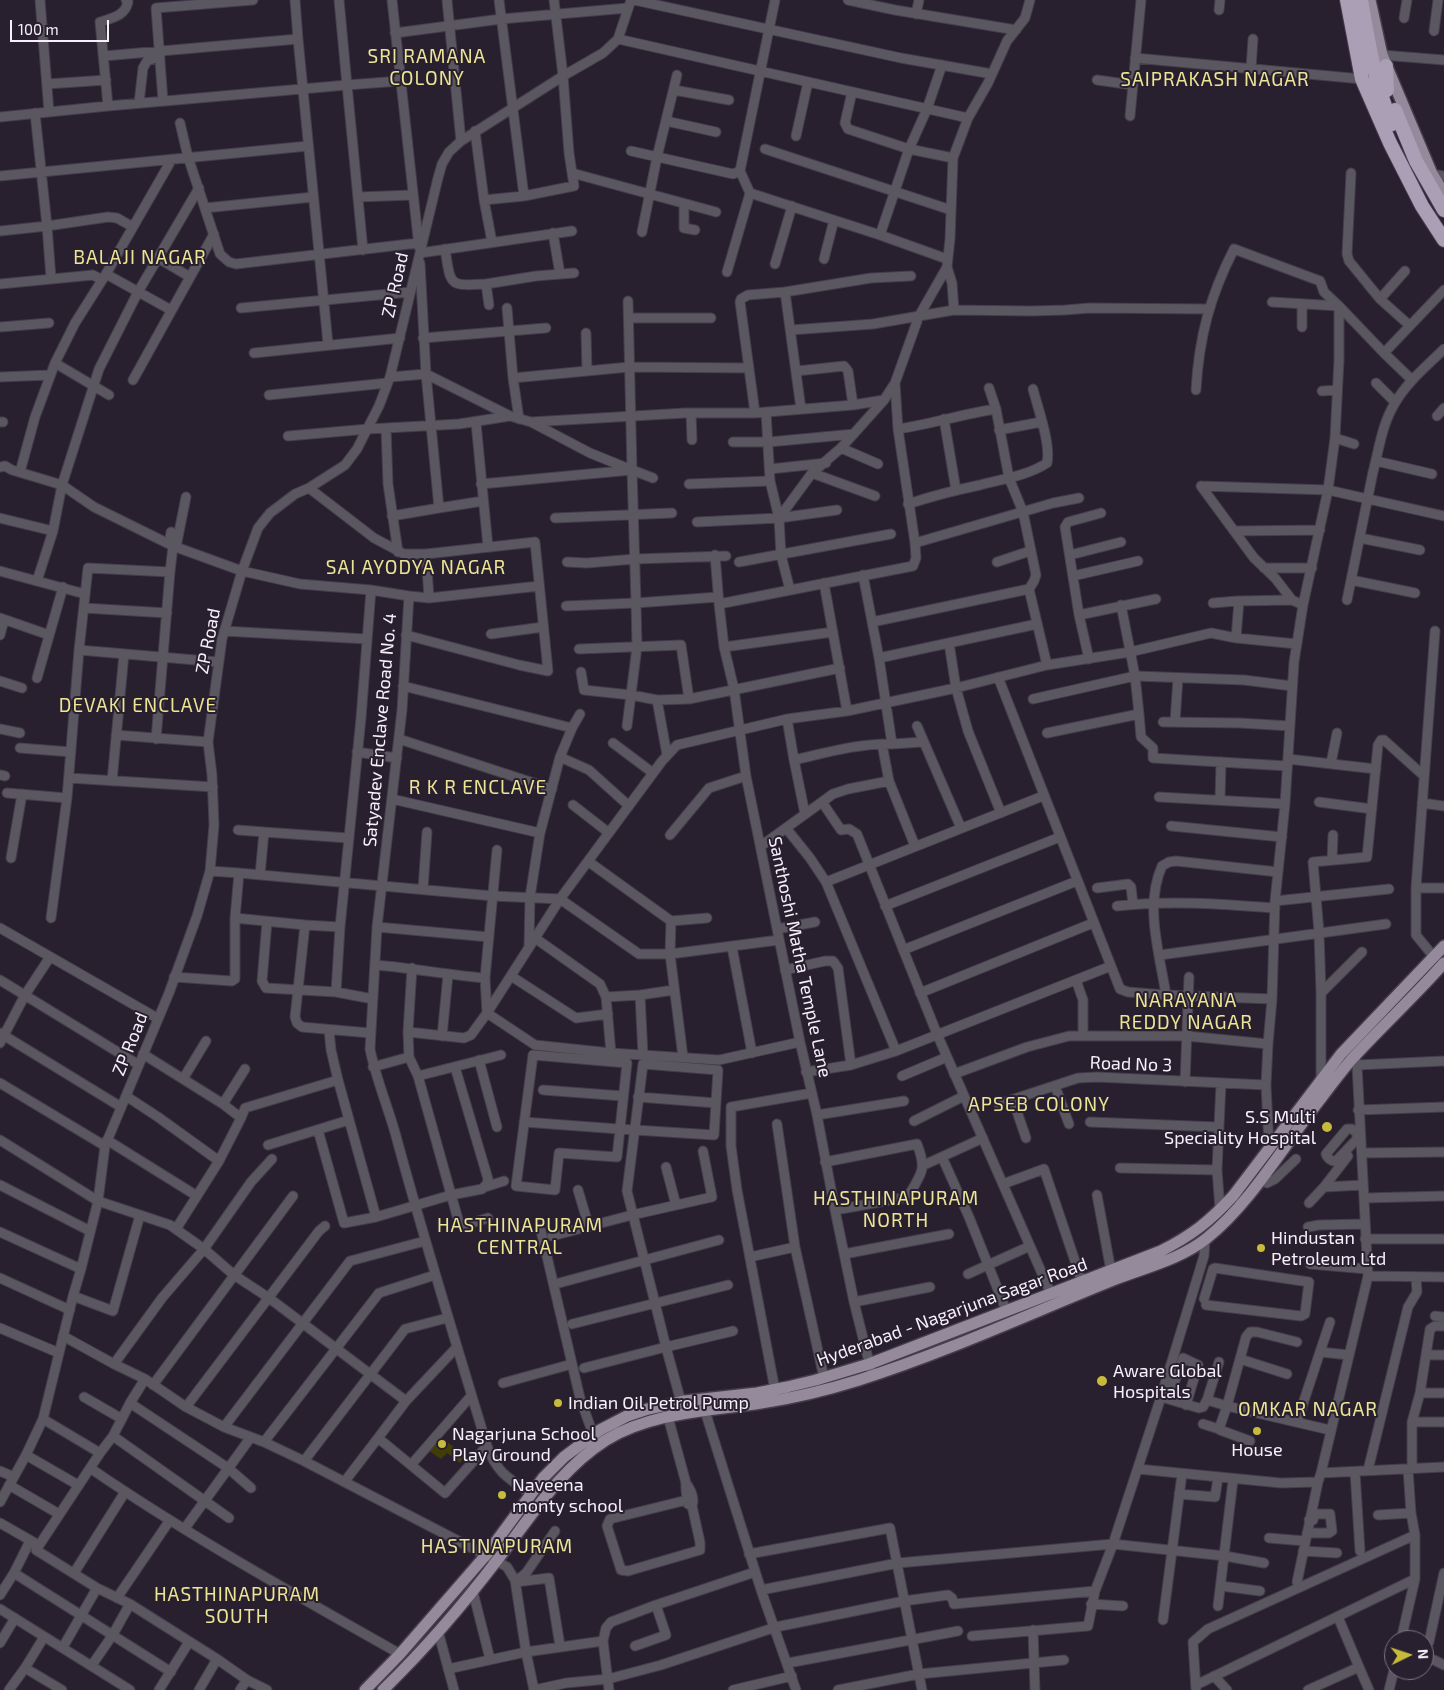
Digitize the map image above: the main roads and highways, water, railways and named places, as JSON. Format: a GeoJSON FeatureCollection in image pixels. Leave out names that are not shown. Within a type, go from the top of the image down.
{"type":"FeatureCollection","features":[{"type":"Feature","properties":{"kind":"highway"},"geometry":{"type":"LineString","coordinates":[[1347,0],[1362,79],[1390,143],[1422,206],[1444,240]]}},
{"type":"Feature","properties":{"kind":"highway"},"geometry":{"type":"LineString","coordinates":[[1361,0],[1381,63],[1387,90],[1416,161],[1444,210]]}},
{"type":"Feature","properties":{"kind":"highway"},"geometry":{"type":"LineString","coordinates":[[1381,63],[1385,108],[1414,174],[1444,224]]}},
{"type":"Feature","properties":{"kind":"main road"},"geometry":{"type":"LineString","coordinates":[[1370,0],[1381,63],[1438,175],[1444,192]]}},
{"type":"Feature","properties":{"kind":"main road","name":"Hyderabad - Nagarjuna Sagar Road"},"geometry":{"type":"LineString","coordinates":[[366,1690],[486,1555],[531,1494],[559,1461],[593,1434],[627,1416],[648,1409],[680,1402],[774,1390],[871,1369],[971,1338],[1166,1261],[1205,1240],[1264,1181],[1318,1102],[1356,1061],[1439,960],[1444,946]]}},
{"type":"Feature","properties":{"kind":"main road","name":"Hyderabad - Nagarjuna Sagar Road"},"geometry":{"type":"LineString","coordinates":[[383,1690],[409,1665],[473,1592],[550,1490],[574,1465],[615,1436],[632,1427],[668,1417],[789,1398],[824,1390],[1006,1310],[1161,1251],[1185,1238],[1202,1226],[1220,1209],[1251,1173],[1269,1146],[1342,1054],[1439,960]]}},
{"type":"Feature","properties":{"kind":"place","name":"S.S Multi Speciality Hospital"},"geometry":{"type":"Point","coordinates":[1327,1127]}},
{"type":"Feature","properties":{"kind":"place","name":"Hindustan Petroleum Ltd"},"geometry":{"type":"Point","coordinates":[1261,1248]}},
{"type":"Feature","properties":{"kind":"place","name":"Aware Global Hospitals"},"geometry":{"type":"Point","coordinates":[1102,1381]}},
{"type":"Feature","properties":{"kind":"place","name":"Indian Oil Petrol Pump"},"geometry":{"type":"Point","coordinates":[558,1403]}},
{"type":"Feature","properties":{"kind":"place","name":"House"},"geometry":{"type":"Point","coordinates":[1257,1431]}},
{"type":"Feature","properties":{"kind":"place","name":"Nagarjuna School Play Ground"},"geometry":{"type":"Point","coordinates":[442,1444]}},
{"type":"Feature","properties":{"kind":"place","name":"Naveena monty school"},"geometry":{"type":"Point","coordinates":[502,1495]}},
{"type":"Feature","properties":{"kind":"district","name":"SRI RAMANA COLONY"},"geometry":{"type":"Point","coordinates":[427,68]}},
{"type":"Feature","properties":{"kind":"district","name":"SAIPRAKASH NAGAR"},"geometry":{"type":"Point","coordinates":[1215,80]}},
{"type":"Feature","properties":{"kind":"district","name":"BALAJI NAGAR"},"geometry":{"type":"Point","coordinates":[140,258]}},
{"type":"Feature","properties":{"kind":"district","name":"SAI AYODYA NAGAR"},"geometry":{"type":"Point","coordinates":[416,568]}},
{"type":"Feature","properties":{"kind":"district","name":"DEVAKI ENCLAVE"},"geometry":{"type":"Point","coordinates":[138,706]}},
{"type":"Feature","properties":{"kind":"district","name":"R K R ENCLAVE"},"geometry":{"type":"Point","coordinates":[478,788]}},
{"type":"Feature","properties":{"kind":"district","name":"NARAYANA REDDY NAGAR"},"geometry":{"type":"Point","coordinates":[1186,1012]}},
{"type":"Feature","properties":{"kind":"district","name":"APSEB COLONY"},"geometry":{"type":"Point","coordinates":[1039,1105]}},
{"type":"Feature","properties":{"kind":"district","name":"HASTHINAPURAM NORTH"},"geometry":{"type":"Point","coordinates":[896,1210]}},
{"type":"Feature","properties":{"kind":"district","name":"HASTHINAPURAM CENTRAL"},"geometry":{"type":"Point","coordinates":[520,1237]}},
{"type":"Feature","properties":{"kind":"district","name":"OMKAR NAGAR"},"geometry":{"type":"Point","coordinates":[1308,1410]}},
{"type":"Feature","properties":{"kind":"district","name":"HASTINAPURAM"},"geometry":{"type":"Point","coordinates":[497,1547]}},
{"type":"Feature","properties":{"kind":"district","name":"HASTHINAPURAM SOUTH"},"geometry":{"type":"Point","coordinates":[237,1606]}}]}
